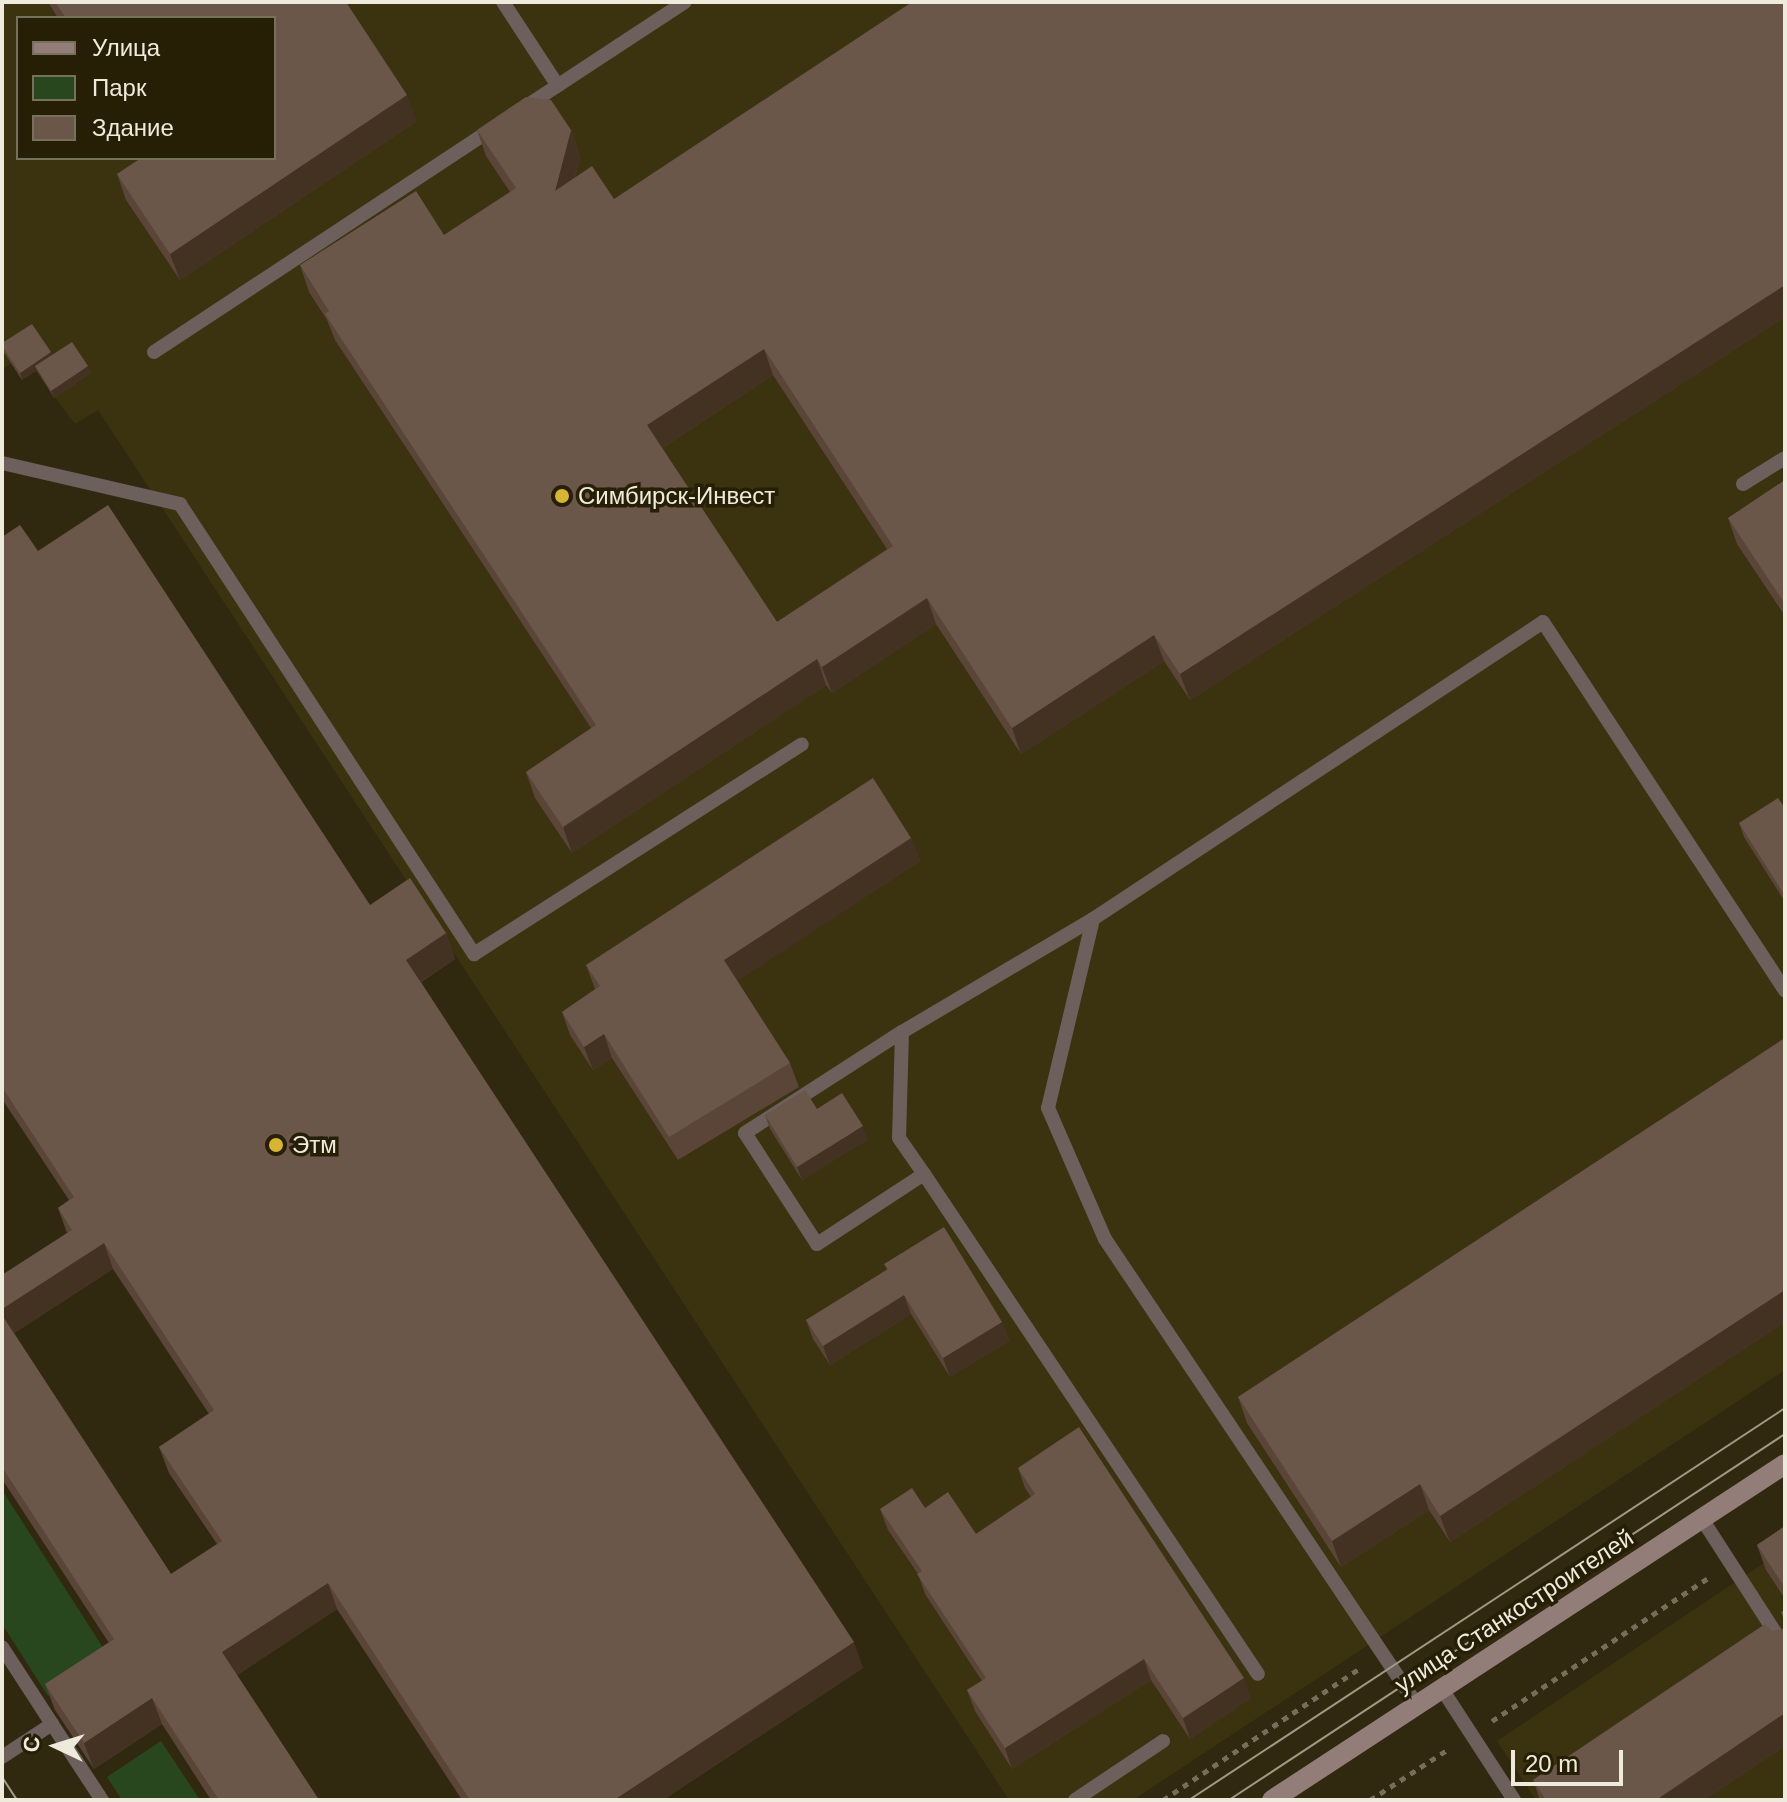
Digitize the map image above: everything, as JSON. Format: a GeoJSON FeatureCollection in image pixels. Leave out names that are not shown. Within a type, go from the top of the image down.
{"type":"FeatureCollection","features":[{"type":"Feature","properties":{"kind":"street","name":"улица Станкостроителей"},"geometry":{"type":"LineString","coordinates":[[1272,1800],[1785,1464]]}},
{"type":"Feature","properties":{"kind":"lane"},"geometry":{"type":"LineString","coordinates":[[503,2],[558,86]]}},
{"type":"Feature","properties":{"kind":"lane"},"geometry":{"type":"LineString","coordinates":[[154,352],[685,2]]}},
{"type":"Feature","properties":{"kind":"lane"},"geometry":{"type":"LineString","coordinates":[[1743,484],[1785,458]]}},
{"type":"Feature","properties":{"kind":"lane"},"geometry":{"type":"LineString","coordinates":[[2,463],[180,504],[474,954],[802,744]]}},
{"type":"Feature","properties":{"kind":"lane"},"geometry":{"type":"LineString","coordinates":[[924,1174],[817,1244],[745,1133],[902,1032],[1093,919],[1543,622],[1785,991]]}},
{"type":"Feature","properties":{"kind":"lane"},"geometry":{"type":"LineString","coordinates":[[1093,919],[1048,1108],[1105,1239],[1417,1705]]}},
{"type":"Feature","properties":{"kind":"lane"},"geometry":{"type":"LineString","coordinates":[[902,1032],[899,1138],[1258,1674]]}},
{"type":"Feature","properties":{"kind":"lane"},"geometry":{"type":"LineString","coordinates":[[1702,1519],[1785,1648]]}},
{"type":"Feature","properties":{"kind":"lane"},"geometry":{"type":"LineString","coordinates":[[2,1647],[102,1800]]}},
{"type":"Feature","properties":{"kind":"lane"},"geometry":{"type":"LineString","coordinates":[[1442,1689],[1514,1800]]}},
{"type":"Feature","properties":{"kind":"lane"},"geometry":{"type":"LineString","coordinates":[[2,1757],[52,1724]]}},
{"type":"Feature","properties":{"kind":"lane"},"geometry":{"type":"LineString","coordinates":[[1075,1800],[1163,1741]]}},
{"type":"Feature","properties":{"kind":"path"},"geometry":{"type":"LineString","coordinates":[[1370,1800],[1731,1563]]}},
{"type":"Feature","properties":{"kind":"path"},"geometry":{"type":"LineString","coordinates":[[1163,1800],[1383,1654]]}},
{"type":"Feature","properties":{"kind":"shaded area"},"geometry":{"type":"Polygon","coordinates":[[[2,2],[1785,2],[1785,1370],[1133,1800],[1009,1800],[98,410],[75,424],[24,356],[2,369],[2,2]]]}},
{"type":"Feature","properties":{"kind":"shaded area"},"geometry":{"type":"Polygon","coordinates":[[[1785,1549],[1785,1800],[1536,1800],[1497,1741],[1785,1549]]]}},
{"type":"Feature","properties":{"kind":"green space"},"geometry":{"type":"Polygon","coordinates":[[[2,1490],[109,1657],[48,1696],[2,1624],[2,1490]]]}},
{"type":"Feature","properties":{"kind":"green space"},"geometry":{"type":"Polygon","coordinates":[[[161,1741],[200,1800],[122,1800],[107,1777],[161,1741]]]}},
{"type":"Feature","properties":{"kind":"building"},"geometry":{"type":"Polygon","coordinates":[[[55,2],[346,2],[407,95],[170,254],[117,174],[138,160],[276,160],[276,16],[65,16],[55,2]]]}},
{"type":"Feature","properties":{"kind":"building"},"geometry":{"type":"Polygon","coordinates":[[[912,2],[1785,2],[1785,285],[1180,674],[1154,635],[1012,728],[927,598],[822,667],[817,659],[563,827],[526,772],[596,725],[325,314],[329,311],[300,265],[416,191],[444,235],[516,188],[477,130],[526,97],[551,100],[571,130],[555,191],[592,166],[614,199],[912,2]],[[764,349],[647,425],[777,622],[893,546],[764,349]]]}},
{"type":"Feature","properties":{"kind":"building"},"geometry":{"type":"Polygon","coordinates":[[[32,324],[51,352],[20,373],[2,343],[32,324]]]}},
{"type":"Feature","properties":{"kind":"building"},"geometry":{"type":"Polygon","coordinates":[[[72,342],[88,366],[51,391],[35,366],[72,342]]]}},
{"type":"Feature","properties":{"kind":"building"},"geometry":{"type":"Polygon","coordinates":[[[1785,480],[1785,604],[1728,518],[1785,480]]]}},
{"type":"Feature","properties":{"kind":"building","name":"Этм"},"geometry":{"type":"Polygon","coordinates":[[[108,505],[370,905],[410,878],[446,933],[406,960],[854,1642],[614,1800],[470,1800],[328,1583],[222,1652],[319,1800],[219,1800],[152,1698],[84,1743],[45,1684],[114,1639],[2,1467],[2,1315],[171,1574],[222,1541],[159,1447],[214,1410],[104,1243],[2,1309],[2,1275],[72,1230],[58,1208],[74,1197],[2,1087],[2,537],[20,525],[38,551],[108,505]]]}},
{"type":"Feature","properties":{"kind":"building"},"geometry":{"type":"Polygon","coordinates":[[[873,778],[911,838],[724,960],[790,1063],[669,1137],[604,1034],[584,1047],[562,1012],[600,986],[586,965],[873,778]]]}},
{"type":"Feature","properties":{"kind":"building"},"geometry":{"type":"Polygon","coordinates":[[[1778,798],[1785,808],[1785,896],[1739,823],[1778,798]]]}},
{"type":"Feature","properties":{"kind":"building"},"geometry":{"type":"Polygon","coordinates":[[[1785,1038],[1785,1290],[1440,1516],[1420,1484],[1332,1541],[1238,1397],[1785,1038]]]}},
{"type":"Feature","properties":{"kind":"building"},"geometry":{"type":"Polygon","coordinates":[[[805,1090],[817,1109],[842,1093],[863,1126],[797,1167],[765,1115],[805,1090]]]}},
{"type":"Feature","properties":{"kind":"building"},"geometry":{"type":"Polygon","coordinates":[[[944,1227],[1002,1322],[943,1358],[904,1295],[823,1346],[806,1320],[888,1269],[884,1264],[944,1227]]]}},
{"type":"Feature","properties":{"kind":"building"},"geometry":{"type":"Polygon","coordinates":[[[1079,1427],[1244,1678],[1183,1718],[1144,1659],[1005,1748],[967,1690],[986,1678],[917,1574],[922,1571],[880,1509],[912,1488],[925,1508],[948,1492],[976,1534],[1035,1494],[1018,1468],[1079,1427]]]}},
{"type":"Feature","properties":{"kind":"building"},"geometry":{"type":"Polygon","coordinates":[[[1785,1526],[1785,1588],[1757,1545],[1785,1526]]]}},
{"type":"Feature","properties":{"kind":"building"},"geometry":{"type":"Polygon","coordinates":[[[1785,1623],[1785,1713],[1656,1800],[1546,1800],[1533,1780],[1765,1624],[1772,1631],[1782,1630],[1785,1623]]]}},
{"type":"Feature","properties":{"kind":"tram line"},"geometry":{"type":"LineString","coordinates":[[1189,1800],[1785,1408]]}},
{"type":"Feature","properties":{"kind":"tram line"},"geometry":{"type":"LineString","coordinates":[[1229,1800],[1785,1434]]}},
{"type":"Feature","properties":{"kind":"tram line"},"geometry":{"type":"LineString","coordinates":[[2,1777],[17,1800]]}},
{"type":"Feature","properties":{"kind":"place","name":"Симбирск-Инвест"},"geometry":{"type":"Point","coordinates":[562,496]}},
{"type":"Feature","properties":{"kind":"place","name":"Этм"},"geometry":{"type":"Point","coordinates":[276,1145]}}]}
